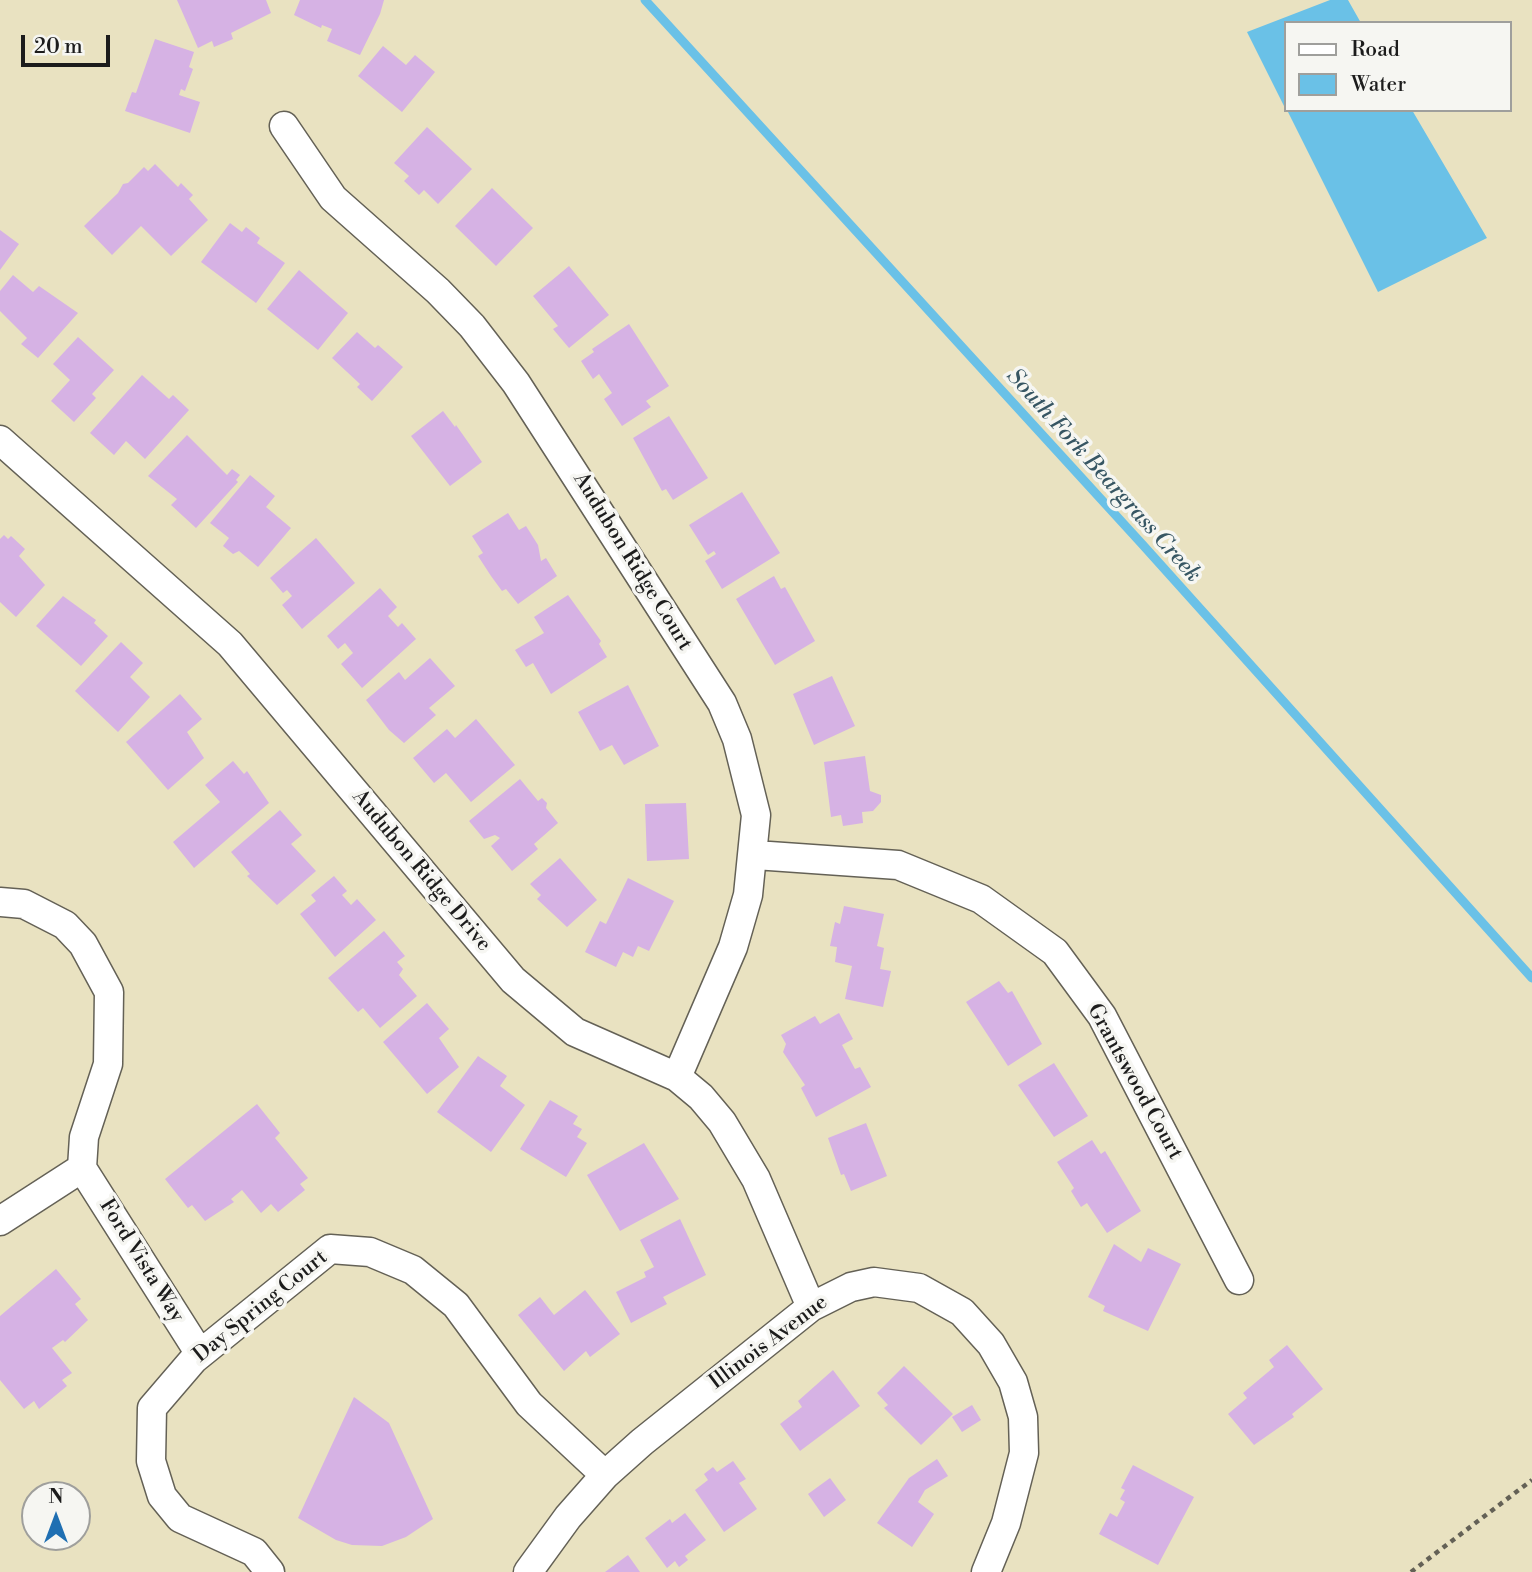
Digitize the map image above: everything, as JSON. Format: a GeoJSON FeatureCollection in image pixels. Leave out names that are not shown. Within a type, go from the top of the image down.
{"type":"FeatureCollection","features":[{"type":"Feature","properties":{"kind":"street","name":"Audubon Ridge Court"},"geometry":{"type":"LineString","coordinates":[[284,126],[333,198],[438,291],[472,326],[561,449],[722,703],[748,775],[756,816],[755,855],[748,895],[733,947],[677,1077]]}},
{"type":"Feature","properties":{"kind":"street","name":"Audubon Ridge Drive"},"geometry":{"type":"LineString","coordinates":[[0,440],[230,644],[513,980],[575,1032],[677,1077],[701,1097],[722,1122],[756,1179],[811,1307]]}},
{"type":"Feature","properties":{"kind":"street","name":"Grantswood Court"},"geometry":{"type":"LineString","coordinates":[[755,855],[898,865],[981,899],[1055,952],[1102,1016],[1239,1280]]}},
{"type":"Feature","properties":{"kind":"street"},"geometry":{"type":"LineString","coordinates":[[0,902],[24,904],[65,925],[83,944],[108,992],[108,1063],[84,1137],[82,1168],[0,1221]]}},
{"type":"Feature","properties":{"kind":"street","name":"Ford Vista Way"},"geometry":{"type":"LineString","coordinates":[[82,1168],[200,1354]]}},
{"type":"Feature","properties":{"kind":"street","name":"Day Spring Court"},"geometry":{"type":"LineString","coordinates":[[270,1572],[254,1552],[180,1518],[162,1496],[151,1461],[152,1408],[200,1354],[330,1248],[370,1252],[413,1270],[456,1305],[529,1404],[605,1475]]}},
{"type":"Feature","properties":{"kind":"street","name":"Illinois Avenue"},"geometry":{"type":"LineString","coordinates":[[528,1572],[568,1517],[605,1475],[811,1307],[851,1287],[873,1282],[919,1288],[962,1312],[1002,1360],[1013,1382],[1023,1417],[1024,1453],[1009,1512],[986,1572]]}},
{"type":"Feature","properties":{"kind":"path"},"geometry":{"type":"LineString","coordinates":[[1411,1572],[1532,1480]]}},
{"type":"Feature","properties":{"kind":"water"},"geometry":{"type":"Polygon","coordinates":[[[1330,0],[1348,0],[1360,21],[1284,21],[1284,106],[1247,32],[1330,0]]]}},
{"type":"Feature","properties":{"kind":"water"},"geometry":{"type":"Polygon","coordinates":[[[1288,112],[1413,112],[1487,238],[1378,292],[1288,112]]]}},
{"type":"Feature","properties":{"kind":"building"},"geometry":{"type":"Polygon","coordinates":[[[177,0],[266,0],[271,13],[231,33],[233,39],[214,47],[212,41],[198,48],[177,0]]]}},
{"type":"Feature","properties":{"kind":"building"},"geometry":{"type":"Polygon","coordinates":[[[300,0],[384,0],[360,55],[327,41],[332,29],[322,25],[321,28],[294,15],[300,0]]]}},
{"type":"Feature","properties":{"kind":"building"},"geometry":{"type":"Polygon","coordinates":[[[155,39],[194,52],[189,67],[193,69],[185,91],[181,89],[179,95],[200,102],[190,133],[125,111],[132,92],[136,93],[155,39]]]}},
{"type":"Feature","properties":{"kind":"building"},"geometry":{"type":"Polygon","coordinates":[[[383,46],[406,65],[415,55],[435,72],[402,112],[358,76],[383,46]]]}},
{"type":"Feature","properties":{"kind":"building"},"geometry":{"type":"Polygon","coordinates":[[[427,127],[472,169],[438,204],[424,190],[419,195],[404,181],[409,176],[394,163],[427,127]]]}},
{"type":"Feature","properties":{"kind":"building"},"geometry":{"type":"Polygon","coordinates":[[[155,164],[178,187],[181,183],[193,195],[189,199],[208,220],[171,256],[141,226],[112,255],[84,226],[118,193],[123,184],[128,183],[144,167],[148,171],[155,164]]]}},
{"type":"Feature","properties":{"kind":"building"},"geometry":{"type":"Polygon","coordinates":[[[492,188],[533,228],[496,266],[455,226],[492,188]]]}},
{"type":"Feature","properties":{"kind":"building"},"geometry":{"type":"Polygon","coordinates":[[[230,223],[242,232],[246,227],[260,238],[257,243],[285,263],[256,303],[201,262],[230,223]]]}},
{"type":"Feature","properties":{"kind":"building"},"geometry":{"type":"Polygon","coordinates":[[[0,230],[19,244],[0,270],[0,230]]]}},
{"type":"Feature","properties":{"kind":"building"},"geometry":{"type":"Polygon","coordinates":[[[569,266],[609,315],[569,348],[553,329],[558,326],[533,296],[569,266]]]}},
{"type":"Feature","properties":{"kind":"building"},"geometry":{"type":"Polygon","coordinates":[[[299,270],[348,313],[318,350],[267,309],[299,270]]]}},
{"type":"Feature","properties":{"kind":"building"},"geometry":{"type":"Polygon","coordinates":[[[13,275],[33,292],[39,286],[78,313],[38,358],[21,344],[27,338],[0,311],[0,291],[13,275]]]}},
{"type":"Feature","properties":{"kind":"building"},"geometry":{"type":"Polygon","coordinates":[[[629,324],[669,386],[646,401],[651,407],[622,426],[604,399],[612,393],[599,374],[593,379],[581,361],[594,352],[592,349],[629,324]]]}},
{"type":"Feature","properties":{"kind":"building"},"geometry":{"type":"Polygon","coordinates":[[[357,332],[375,348],[378,345],[403,367],[372,401],[357,387],[360,384],[332,358],[357,332]]]}},
{"type":"Feature","properties":{"kind":"building"},"geometry":{"type":"Polygon","coordinates":[[[78,337],[114,370],[92,394],[96,398],[74,422],[51,401],[70,380],[53,364],[78,337]]]}},
{"type":"Feature","properties":{"kind":"building"},"geometry":{"type":"Polygon","coordinates":[[[142,375],[169,399],[173,395],[189,410],[145,459],[126,441],[114,455],[90,433],[142,375]]]}},
{"type":"Feature","properties":{"kind":"building"},"geometry":{"type":"Polygon","coordinates":[[[443,411],[482,462],[450,486],[411,436],[443,411]]]}},
{"type":"Feature","properties":{"kind":"building"},"geometry":{"type":"Polygon","coordinates":[[[669,416],[708,478],[673,500],[666,489],[662,491],[633,438],[669,416]]]}},
{"type":"Feature","properties":{"kind":"building"},"geometry":{"type":"Polygon","coordinates":[[[187,435],[227,475],[232,469],[240,475],[236,480],[238,482],[196,528],[171,505],[177,499],[148,476],[187,435]]]}},
{"type":"Feature","properties":{"kind":"building"},"geometry":{"type":"Polygon","coordinates":[[[250,475],[275,496],[266,507],[291,528],[258,567],[239,551],[233,554],[223,546],[229,538],[210,523],[250,475]]]}},
{"type":"Feature","properties":{"kind":"building"},"geometry":{"type":"Polygon","coordinates":[[[742,492],[780,553],[722,589],[705,561],[716,554],[714,551],[708,555],[689,525],[742,492]]]}},
{"type":"Feature","properties":{"kind":"building"},"geometry":{"type":"Polygon","coordinates":[[[508,513],[519,530],[526,526],[538,545],[541,561],[546,558],[557,576],[518,604],[506,589],[502,591],[491,576],[478,556],[483,553],[472,536],[508,513]]]}},
{"type":"Feature","properties":{"kind":"building"},"geometry":{"type":"Polygon","coordinates":[[[4,535],[8,539],[11,536],[25,549],[19,556],[45,585],[16,617],[0,602],[0,539],[4,535]]]}},
{"type":"Feature","properties":{"kind":"building"},"geometry":{"type":"Polygon","coordinates":[[[316,538],[355,583],[302,629],[282,605],[292,596],[287,590],[283,593],[270,578],[316,538]]]}},
{"type":"Feature","properties":{"kind":"building"},"geometry":{"type":"Polygon","coordinates":[[[774,576],[781,589],[785,587],[815,641],[775,665],[736,599],[774,576]]]}},
{"type":"Feature","properties":{"kind":"building"},"geometry":{"type":"Polygon","coordinates":[[[380,588],[397,607],[388,616],[398,627],[402,623],[416,639],[362,688],[341,664],[353,653],[345,643],[338,649],[327,636],[380,588]]]}},
{"type":"Feature","properties":{"kind":"building"},"geometry":{"type":"Polygon","coordinates":[[[568,595],[601,641],[599,644],[607,657],[551,694],[533,663],[526,667],[515,650],[544,633],[534,617],[568,595]]]}},
{"type":"Feature","properties":{"kind":"building"},"geometry":{"type":"Polygon","coordinates":[[[63,596],[96,620],[94,623],[108,636],[81,666],[36,626],[63,596]]]}},
{"type":"Feature","properties":{"kind":"building"},"geometry":{"type":"Polygon","coordinates":[[[121,642],[143,663],[130,677],[150,697],[118,732],[75,691],[121,642]]]}},
{"type":"Feature","properties":{"kind":"building"},"geometry":{"type":"Polygon","coordinates":[[[430,658],[455,686],[429,708],[436,715],[404,743],[389,730],[366,700],[399,672],[405,680],[430,658]]]}},
{"type":"Feature","properties":{"kind":"building"},"geometry":{"type":"Polygon","coordinates":[[[832,676],[855,726],[814,745],[793,694],[832,676]]]}},
{"type":"Feature","properties":{"kind":"building"},"geometry":{"type":"Polygon","coordinates":[[[628,685],[659,746],[624,765],[612,745],[600,751],[578,712],[628,685]]]}},
{"type":"Feature","properties":{"kind":"building"},"geometry":{"type":"Polygon","coordinates":[[[180,694],[202,719],[187,732],[204,758],[168,790],[126,742],[180,694]]]}},
{"type":"Feature","properties":{"kind":"building"},"geometry":{"type":"Polygon","coordinates":[[[476,719],[515,765],[471,802],[446,773],[434,783],[413,758],[447,729],[455,738],[476,719]]]}},
{"type":"Feature","properties":{"kind":"building"},"geometry":{"type":"Polygon","coordinates":[[[865,756],[870,791],[881,795],[881,802],[873,811],[862,812],[863,823],[843,826],[841,815],[831,817],[824,762],[865,756]]]}},
{"type":"Feature","properties":{"kind":"building"},"geometry":{"type":"Polygon","coordinates":[[[233,761],[244,774],[247,771],[269,803],[194,868],[173,842],[220,802],[205,785],[233,761]]]}},
{"type":"Feature","properties":{"kind":"building"},"geometry":{"type":"Polygon","coordinates":[[[520,779],[538,801],[542,798],[547,803],[546,808],[558,823],[534,844],[538,849],[512,871],[491,846],[500,838],[495,835],[484,839],[469,821],[520,779]]]}},
{"type":"Feature","properties":{"kind":"building"},"geometry":{"type":"Polygon","coordinates":[[[686,803],[689,859],[647,861],[645,804],[686,803]]]}},
{"type":"Feature","properties":{"kind":"building"},"geometry":{"type":"Polygon","coordinates":[[[280,810],[302,835],[291,844],[316,871],[277,905],[247,876],[250,874],[231,852],[280,810]]]}},
{"type":"Feature","properties":{"kind":"building"},"geometry":{"type":"Polygon","coordinates":[[[560,858],[597,900],[567,927],[537,899],[541,895],[530,884],[560,858]]]}},
{"type":"Feature","properties":{"kind":"building"},"geometry":{"type":"Polygon","coordinates":[[[334,876],[347,891],[342,895],[351,905],[357,899],[376,920],[335,957],[300,914],[316,901],[311,895],[334,876]]]}},
{"type":"Feature","properties":{"kind":"building"},"geometry":{"type":"Polygon","coordinates":[[[628,878],[674,901],[649,951],[638,946],[633,957],[623,952],[616,967],[585,952],[600,921],[606,924],[628,878]]]}},
{"type":"Feature","properties":{"kind":"building"},"geometry":{"type":"Polygon","coordinates":[[[844,906],[884,914],[877,946],[884,948],[880,969],[891,971],[883,1007],[845,999],[852,966],[835,962],[837,947],[830,946],[835,922],[840,924],[844,906]]]}},
{"type":"Feature","properties":{"kind":"building"},"geometry":{"type":"Polygon","coordinates":[[[384,931],[405,956],[397,962],[403,969],[399,975],[417,996],[380,1028],[363,1008],[358,1012],[328,978],[384,931]]]}},
{"type":"Feature","properties":{"kind":"building"},"geometry":{"type":"Polygon","coordinates":[[[999,981],[1008,993],[1012,991],[1042,1044],[1008,1066],[966,1002],[999,981]]]}},
{"type":"Feature","properties":{"kind":"building"},"geometry":{"type":"Polygon","coordinates":[[[427,1003],[449,1029],[439,1038],[459,1067],[427,1094],[383,1042],[427,1003]]]}},
{"type":"Feature","properties":{"kind":"building"},"geometry":{"type":"Polygon","coordinates":[[[839,1013],[853,1039],[842,1045],[855,1069],[860,1067],[871,1087],[816,1117],[801,1088],[805,1085],[783,1052],[786,1044],[781,1035],[815,1016],[820,1024],[839,1013]]]}},
{"type":"Feature","properties":{"kind":"building"},"geometry":{"type":"Polygon","coordinates":[[[478,1056],[507,1076],[500,1086],[525,1105],[491,1152],[437,1112],[478,1056]]]}},
{"type":"Feature","properties":{"kind":"building"},"geometry":{"type":"Polygon","coordinates":[[[1054,1063],[1088,1116],[1054,1137],[1018,1085],[1054,1063]]]}},
{"type":"Feature","properties":{"kind":"building"},"geometry":{"type":"Polygon","coordinates":[[[550,1100],[578,1116],[573,1124],[582,1129],[577,1137],[587,1143],[566,1177],[520,1149],[550,1100]]]}},
{"type":"Feature","properties":{"kind":"building"},"geometry":{"type":"Polygon","coordinates":[[[257,1104],[280,1133],[275,1138],[308,1178],[300,1184],[305,1190],[278,1212],[271,1204],[261,1213],[242,1190],[231,1199],[234,1202],[205,1221],[192,1205],[188,1208],[165,1179],[257,1104]]]}},
{"type":"Feature","properties":{"kind":"building"},"geometry":{"type":"Polygon","coordinates":[[[866,1123],[887,1176],[851,1191],[844,1174],[841,1175],[828,1138],[866,1123]]]}},
{"type":"Feature","properties":{"kind":"building"},"geometry":{"type":"Polygon","coordinates":[[[1092,1140],[1101,1154],[1105,1151],[1141,1211],[1107,1233],[1087,1203],[1081,1207],[1071,1191],[1074,1188],[1057,1162],[1092,1140]]]}},
{"type":"Feature","properties":{"kind":"building"},"geometry":{"type":"Polygon","coordinates":[[[644,1143],[679,1199],[620,1231],[587,1175],[644,1143]]]}},
{"type":"Feature","properties":{"kind":"building"},"geometry":{"type":"Polygon","coordinates":[[[680,1219],[706,1275],[663,1297],[667,1304],[631,1323],[616,1292],[646,1277],[644,1272],[654,1267],[640,1240],[680,1219]]]}},
{"type":"Feature","properties":{"kind":"building"},"geometry":{"type":"Polygon","coordinates":[[[1114,1244],[1141,1262],[1148,1248],[1181,1264],[1148,1331],[1103,1311],[1105,1306],[1088,1297],[1114,1244]]]}},
{"type":"Feature","properties":{"kind":"building"},"geometry":{"type":"Polygon","coordinates":[[[56,1269],[81,1299],[75,1304],[88,1320],[65,1342],[63,1340],[52,1348],[72,1373],[62,1380],[67,1386],[39,1409],[34,1401],[24,1409],[0,1380],[0,1316],[56,1269]]]}},
{"type":"Feature","properties":{"kind":"building"},"geometry":{"type":"Polygon","coordinates":[[[585,1290],[620,1334],[590,1357],[586,1351],[564,1371],[518,1315],[540,1297],[554,1315],[585,1290]]]}},
{"type":"Feature","properties":{"kind":"building"},"geometry":{"type":"Polygon","coordinates":[[[1287,1345],[1323,1389],[1292,1414],[1294,1417],[1254,1445],[1228,1414],[1247,1398],[1243,1393],[1274,1367],[1269,1360],[1287,1345]]]}},
{"type":"Feature","properties":{"kind":"building"},"geometry":{"type":"Polygon","coordinates":[[[904,1366],[953,1414],[921,1445],[884,1408],[888,1405],[877,1393],[904,1366]]]}},
{"type":"Feature","properties":{"kind":"building"},"geometry":{"type":"Polygon","coordinates":[[[833,1370],[860,1406],[800,1451],[780,1424],[802,1407],[798,1401],[833,1370]]]}},
{"type":"Feature","properties":{"kind":"building"},"geometry":{"type":"Polygon","coordinates":[[[354,1397],[389,1423],[433,1519],[406,1537],[382,1546],[352,1545],[336,1540],[298,1518],[354,1397]]]}},
{"type":"Feature","properties":{"kind":"building"},"geometry":{"type":"Polygon","coordinates":[[[972,1405],[981,1420],[962,1432],[952,1417],[972,1405]]]}},
{"type":"Feature","properties":{"kind":"building"},"geometry":{"type":"Polygon","coordinates":[[[937,1459],[948,1476],[925,1490],[918,1502],[934,1514],[912,1547],[877,1523],[909,1478],[937,1459]]]}},
{"type":"Feature","properties":{"kind":"building"},"geometry":{"type":"Polygon","coordinates":[[[733,1461],[746,1479],[739,1483],[757,1509],[724,1532],[695,1490],[708,1480],[704,1474],[713,1467],[717,1472],[733,1461]]]}},
{"type":"Feature","properties":{"kind":"building"},"geometry":{"type":"Polygon","coordinates":[[[1133,1465],[1194,1497],[1158,1565],[1099,1534],[1110,1513],[1117,1517],[1125,1502],[1120,1499],[1125,1490],[1121,1488],[1133,1465]]]}},
{"type":"Feature","properties":{"kind":"building"},"geometry":{"type":"Polygon","coordinates":[[[830,1478],[846,1500],[824,1517],[808,1494],[830,1478]]]}},
{"type":"Feature","properties":{"kind":"building"},"geometry":{"type":"Polygon","coordinates":[[[685,1513],[706,1540],[685,1556],[688,1560],[679,1567],[675,1561],[667,1568],[645,1538],[670,1519],[672,1523],[685,1513]]]}},
{"type":"Feature","properties":{"kind":"building"},"geometry":{"type":"Polygon","coordinates":[[[628,1555],[640,1572],[605,1572],[628,1555]]]}},
{"type":"Feature","properties":{"kind":"waterway","name":"South Fork Beargrass Creek"},"geometry":{"type":"LineString","coordinates":[[645,0],[1142,544],[1532,978]]}}]}
